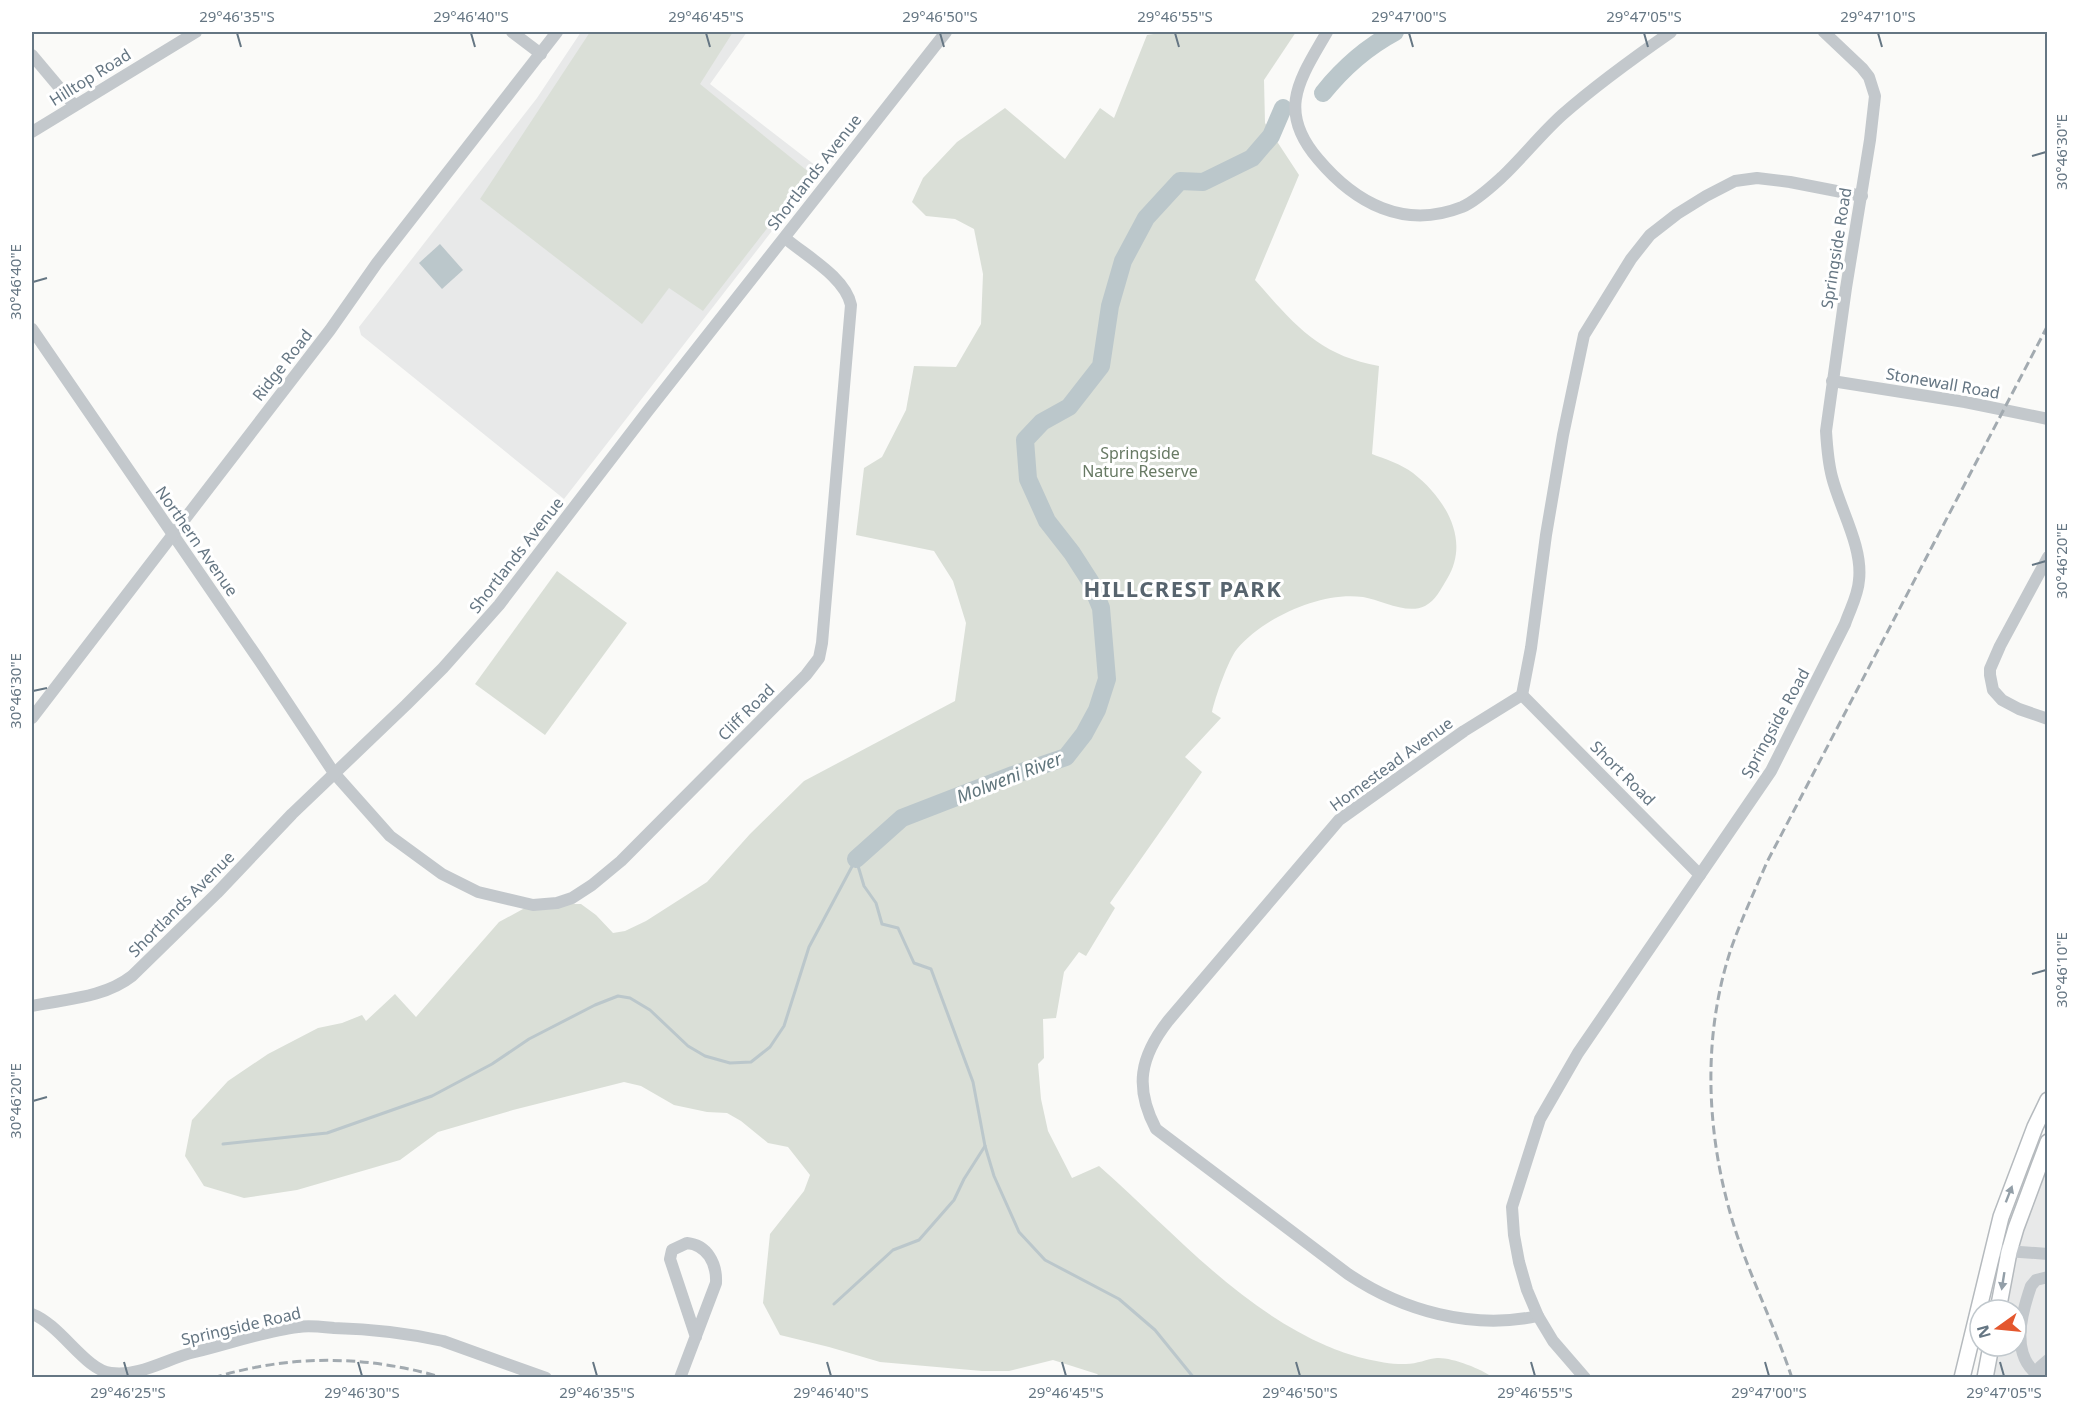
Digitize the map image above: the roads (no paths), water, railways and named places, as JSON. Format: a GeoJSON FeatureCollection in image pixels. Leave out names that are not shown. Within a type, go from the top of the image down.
{"type":"FeatureCollection","features":[{"type":"Feature","properties":{"kind":"main road"},"geometry":{"type":"LineString","coordinates":[[1962,1377],[2001,1217],[2035,1127],[2048,1100]]}},
{"type":"Feature","properties":{"kind":"main road"},"geometry":{"type":"LineString","coordinates":[[2000,1298],[2008,1252],[2034,1174],[2048,1142]]}},
{"type":"Feature","properties":{"kind":"main road"},"geometry":{"type":"LineString","coordinates":[[1985,1377],[1989,1358]]}},
{"type":"Feature","properties":{"kind":"street","name":"Hilltop Road"},"geometry":{"type":"LineString","coordinates":[[32,132],[196,32]]}},
{"type":"Feature","properties":{"kind":"street"},"geometry":{"type":"LineString","coordinates":[[512,32],[541,54]]}},
{"type":"Feature","properties":{"kind":"street","name":"Ridge Road"},"geometry":{"type":"LineString","coordinates":[[32,718],[330,330],[377,262],[557,32]]}},
{"type":"Feature","properties":{"kind":"street","name":"Shortlands Avenue"},"geometry":{"type":"LineString","coordinates":[[32,1006],[97,994],[126,981],[284,822],[443,668],[499,605],[647,412],[946,32]]}},
{"type":"Feature","properties":{"kind":"street"},"geometry":{"type":"LineString","coordinates":[[1327,32],[1298,86],[1294,110],[1303,136],[1314,154],[1335,178],[1369,203],[1393,212],[1421,215],[1464,206],[1488,189],[1503,177],[1562,115],[1671,32]]}},
{"type":"Feature","properties":{"kind":"street","name":"Springside Road"},"geometry":{"type":"LineString","coordinates":[[1585,1377],[1553,1341],[1538,1316],[1527,1290],[1514,1235],[1512,1207],[1540,1119],[1578,1053],[1771,771],[1827,662],[1857,592],[1860,570],[1832,478],[1827,455],[1826,424],[1862,196],[1875,96],[1873,86],[1862,68],[1824,32]]}},
{"type":"Feature","properties":{"kind":"street"},"geometry":{"type":"LineString","coordinates":[[32,55],[74,105]]}},
{"type":"Feature","properties":{"kind":"street"},"geometry":{"type":"LineString","coordinates":[[1522,695],[1561,446],[1584,335],[1631,259],[1650,235],[1677,214],[1706,195],[1735,181],[1757,178],[1862,196]]}},
{"type":"Feature","properties":{"kind":"street","name":"Cliff Road"},"geometry":{"type":"LineString","coordinates":[[334,773],[390,836],[448,877],[478,892],[500,898],[533,905],[557,903],[572,898],[592,885],[621,861],[815,665],[822,643],[851,305],[841,283],[785,238]]}},
{"type":"Feature","properties":{"kind":"street","name":"Northern Avenue"},"geometry":{"type":"LineString","coordinates":[[32,329],[334,773]]}},
{"type":"Feature","properties":{"kind":"street","name":"Stonewall Road"},"geometry":{"type":"LineString","coordinates":[[1832,381],[1965,402],[2048,419]]}},
{"type":"Feature","properties":{"kind":"street"},"geometry":{"type":"LineString","coordinates":[[2048,557],[2000,646],[1990,669],[1990,675],[1993,690],[2002,700],[2048,718]]}},
{"type":"Feature","properties":{"kind":"street","name":"Short Road"},"geometry":{"type":"LineString","coordinates":[[1522,695],[1700,875]]}},
{"type":"Feature","properties":{"kind":"street","name":"Homestead Avenue"},"geometry":{"type":"LineString","coordinates":[[1522,695],[1464,731],[1334,825],[1157,1035],[1147,1052],[1143,1072],[1143,1092],[1149,1116],[1156,1129],[1302,1240],[1373,1290],[1399,1302],[1447,1316],[1501,1322],[1538,1316]]}},
{"type":"Feature","properties":{"kind":"street"},"geometry":{"type":"LineString","coordinates":[[680,1377],[696,1337],[716,1283],[717,1275],[713,1262],[705,1251],[687,1243],[672,1250],[670,1259],[696,1337]]}},
{"type":"Feature","properties":{"kind":"street"},"geometry":{"type":"LineString","coordinates":[[1992,1250],[2048,1254]]}},
{"type":"Feature","properties":{"kind":"street"},"geometry":{"type":"LineString","coordinates":[[2039,1377],[2028,1367],[2020,1348],[2019,1338],[2031,1286],[2036,1280],[2048,1277]]}},
{"type":"Feature","properties":{"kind":"street","name":"Springside Road"},"geometry":{"type":"LineString","coordinates":[[32,1314],[60,1333],[96,1368],[110,1373],[135,1372],[189,1353],[299,1326],[374,1329],[443,1341],[546,1377]]}},
{"type":"Feature","properties":{"kind":"street"},"geometry":{"type":"LineString","coordinates":[[2039,1377],[2040,1367],[2048,1360]]}},
{"type":"Feature","properties":{"kind":"waterway","name":"Molweni River"},"geometry":{"type":"LineString","coordinates":[[1323,93],[1356,59],[1395,32]]}},
{"type":"Feature","properties":{"kind":"waterway","name":"Molweni River"},"geometry":{"type":"LineString","coordinates":[[856,859],[902,818],[1066,757],[1084,734],[1097,710],[1107,679],[1101,608],[1090,581],[1047,521],[1028,479],[1025,440],[1042,422],[1069,407],[1101,366],[1110,306],[1123,261],[1146,218],[1180,181],[1203,182],[1252,158],[1271,136],[1283,108]]}},
{"type":"Feature","properties":{"kind":"waterway"},"geometry":{"type":"LineString","coordinates":[[856,859],[864,886],[876,903],[882,924],[898,928],[914,963],[931,969],[973,1082],[985,1146],[994,1176],[1019,1232],[1045,1260],[1119,1299],[1155,1330],[1194,1378]]}},
{"type":"Feature","properties":{"kind":"waterway"},"geometry":{"type":"LineString","coordinates":[[223,1144],[327,1133],[432,1096],[492,1064],[529,1039],[595,1005],[618,996],[630,998],[650,1010],[688,1046],[705,1056],[730,1063],[751,1062],[770,1047],[784,1026],[809,947],[856,859]]}},
{"type":"Feature","properties":{"kind":"waterway"},"geometry":{"type":"LineString","coordinates":[[834,1304],[893,1250],[919,1240],[954,1200],[985,1146]]}},
{"type":"Feature","properties":{"kind":"railway"},"geometry":{"type":"LineString","coordinates":[[1792,1378],[1735,1229],[1718,1159],[1711,1088],[1715,1016],[1722,981],[1732,946],[1767,862],[2048,325]]}},
{"type":"Feature","properties":{"kind":"railway"},"geometry":{"type":"LineString","coordinates":[[213,1378],[271,1365],[329,1360],[387,1365],[444,1378]]}},
{"type":"Feature","properties":{"kind":"district","name":"HILLCREST PARK"},"geometry":{"type":"Point","coordinates":[1183,588]}},
{"type":"Feature","properties":{"kind":"park label","name":"Springside Nature Reserve"},"geometry":{"type":"Point","coordinates":[1140,462]}}]}
